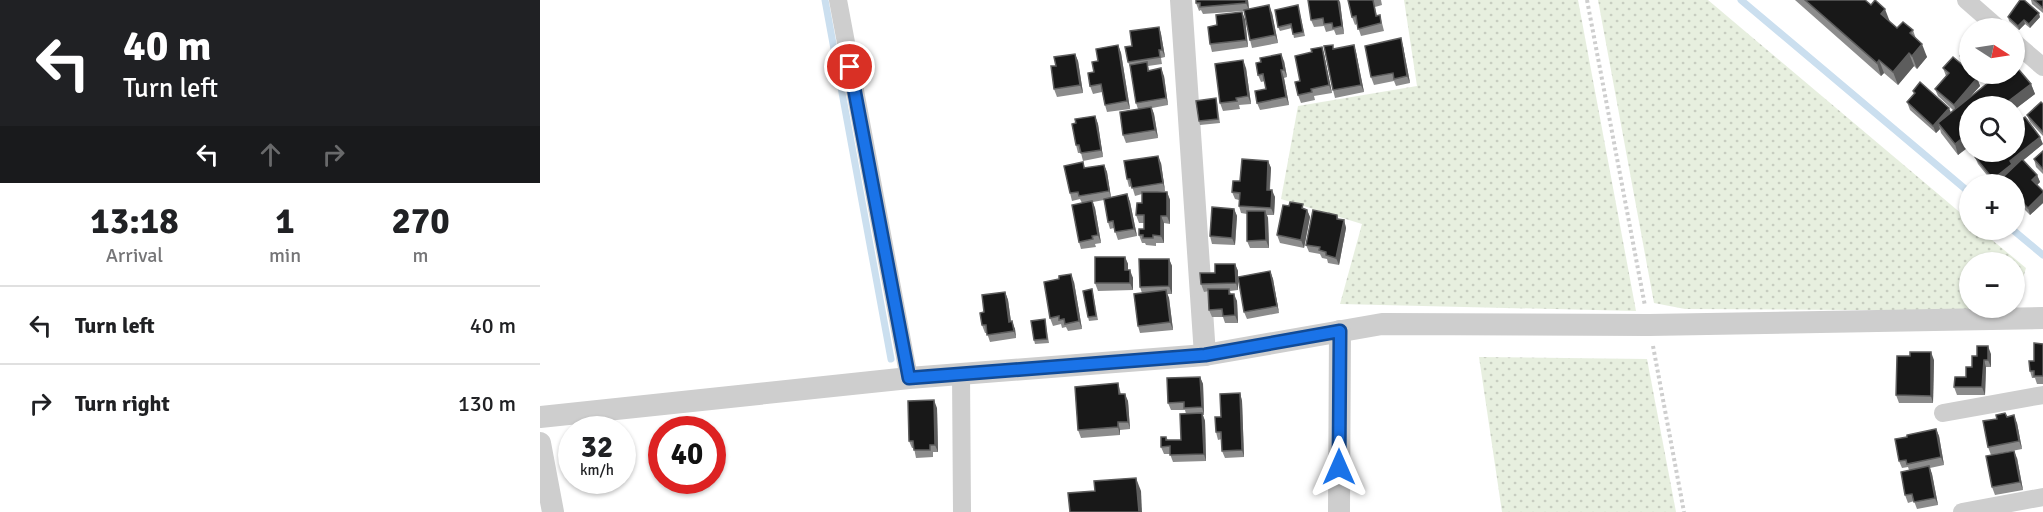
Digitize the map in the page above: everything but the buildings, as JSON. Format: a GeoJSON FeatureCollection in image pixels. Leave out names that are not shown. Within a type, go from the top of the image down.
{"type":"FeatureCollection","features":[{"type":"Feature","properties":{"kind":"street"},"geometry":{"type":"LineString","coordinates":[[837,0],[909,378]]}},
{"type":"Feature","properties":{"kind":"street"},"geometry":{"type":"LineString","coordinates":[[1180,0],[1205,355]]}},
{"type":"Feature","properties":{"kind":"street"},"geometry":{"type":"LineString","coordinates":[[1966,0],[1987,18]]}},
{"type":"Feature","properties":{"kind":"street"},"geometry":{"type":"LineString","coordinates":[[2025,51],[2043,67]]}},
{"type":"Feature","properties":{"kind":"street"},"geometry":{"type":"LineString","coordinates":[[540,417],[961,373],[1205,355],[1382,324],[1649,325],[2043,318]]}},
{"type":"Feature","properties":{"kind":"street"},"geometry":{"type":"LineString","coordinates":[[1339,512],[1340,331]]}},
{"type":"Feature","properties":{"kind":"street"},"geometry":{"type":"LineString","coordinates":[[961,373],[962,512]]}},
{"type":"Feature","properties":{"kind":"street"},"geometry":{"type":"LineString","coordinates":[[1943,412],[2043,395]]}},
{"type":"Feature","properties":{"kind":"street"},"geometry":{"type":"LineString","coordinates":[[540,443],[553,512]]}},
{"type":"Feature","properties":{"kind":"street"},"geometry":{"type":"LineString","coordinates":[[1962,512],[2043,497]]}},
{"type":"Feature","properties":{"kind":"path"},"geometry":{"type":"LineString","coordinates":[[1587,0],[1684,512]]}},
{"type":"Feature","properties":{"kind":"green space"},"geometry":{"type":"Polygon","coordinates":[[[1404,0],[1578,0],[1636,311],[1340,304],[1362,224],[1281,199],[1298,106],[1417,86],[1404,0]]]}},
{"type":"Feature","properties":{"kind":"green space"},"geometry":{"type":"Polygon","coordinates":[[[1598,0],[1708,0],[1959,212],[1959,240],[1992,240],[2007,252],[1959,252],[1959,311],[1685,309],[1654,303],[1598,0]]]}},
{"type":"Feature","properties":{"kind":"green space"},"geometry":{"type":"Polygon","coordinates":[[[1479,357],[1647,359],[1676,512],[1502,512],[1479,357]]]}},
{"type":"Feature","properties":{"kind":"waterway"},"geometry":{"type":"LineString","coordinates":[[825,0],[891,359]]}},
{"type":"Feature","properties":{"kind":"waterway"},"geometry":{"type":"LineString","coordinates":[[1741,0],[1959,184]]}},
{"type":"Feature","properties":{"kind":"waterway"},"geometry":{"type":"LineString","coordinates":[[2025,240],[2043,255]]}},
{"type":"Feature","properties":{"kind":"route"},"geometry":{"type":"LineString","coordinates":[[850,67],[909,378],[1205,355],[1340,331],[1339,467]]}}]}
